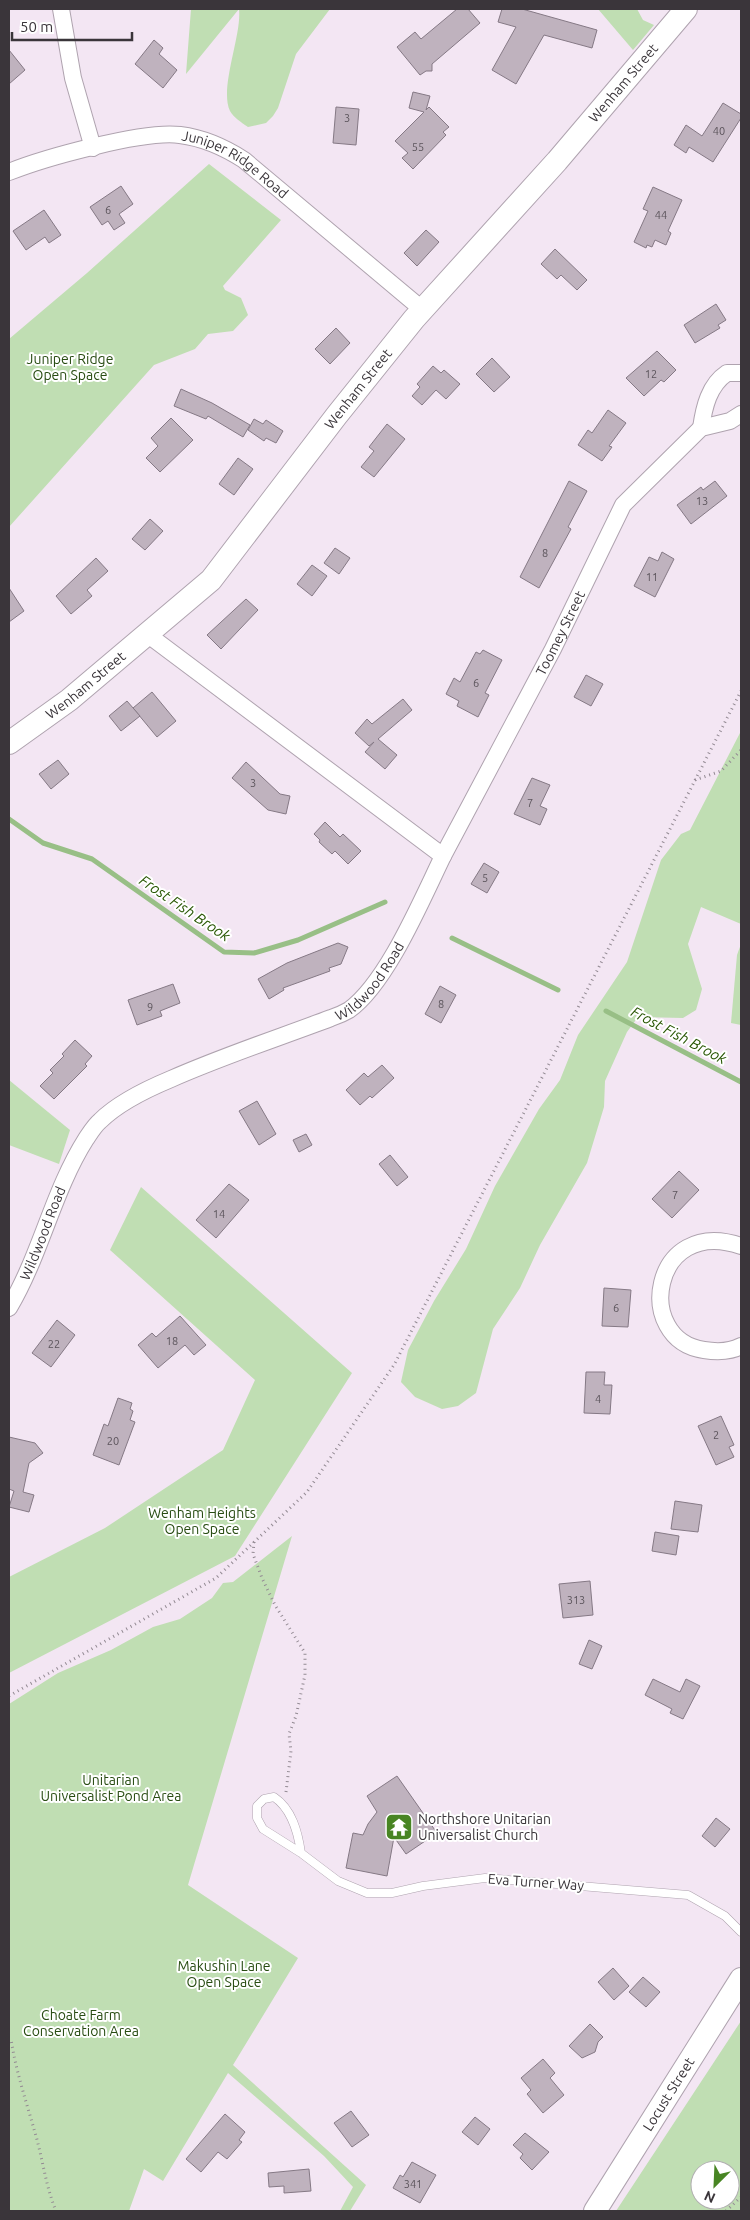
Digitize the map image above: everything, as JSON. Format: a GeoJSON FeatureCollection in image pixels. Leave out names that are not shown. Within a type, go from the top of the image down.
{"type":"FeatureCollection","features":[{"type":"Feature","properties":{"kind":"main road","name":"Wenham Street"},"geometry":{"type":"LineString","coordinates":[[9,743],[69,700],[211,580],[337,415],[423,310],[557,161],[686,9]]}},
{"type":"Feature","properties":{"kind":"main road","name":"Locust Street"},"geometry":{"type":"LineString","coordinates":[[595,2211],[741,1979]]}},
{"type":"Feature","properties":{"kind":"street"},"geometry":{"type":"LineString","coordinates":[[62,9],[73,78],[93,148]]}},
{"type":"Feature","properties":{"kind":"street","name":"Juniper Ridge Road"},"geometry":{"type":"LineString","coordinates":[[9,172],[26,165],[122,141],[179,135],[204,140],[225,148],[268,179],[423,310]]}},
{"type":"Feature","properties":{"kind":"street"},"geometry":{"type":"LineString","coordinates":[[741,373],[727,373],[714,385],[707,402],[701,428],[730,421],[741,414]]}},
{"type":"Feature","properties":{"kind":"street","name":"Toomey Street"},"geometry":{"type":"LineString","coordinates":[[444,856],[552,649],[623,506],[701,428]]}},
{"type":"Feature","properties":{"kind":"street"},"geometry":{"type":"LineString","coordinates":[[147,634],[444,856]]}},
{"type":"Feature","properties":{"kind":"street","name":"Wildwood Road"},"geometry":{"type":"LineString","coordinates":[[9,1308],[22,1286],[72,1164],[99,1121],[119,1106],[151,1088],[204,1064],[349,1010],[370,989],[389,962],[444,856]]}},
{"type":"Feature","properties":{"kind":"street"},"geometry":{"type":"LineString","coordinates":[[740,1351],[718,1352],[698,1349],[682,1341],[668,1326],[661,1309],[660,1290],[665,1271],[676,1256],[692,1245],[710,1240],[727,1241],[741,1246]]}},
{"type":"Feature","properties":{"kind":"lane","name":"Eva Turner Way"},"geometry":{"type":"LineString","coordinates":[[284,1804],[274,1797],[264,1800],[257,1806],[257,1818],[263,1829],[301,1853],[338,1881],[367,1893],[392,1894],[424,1886],[485,1878],[688,1895],[725,1916],[741,1932]]}},
{"type":"Feature","properties":{"kind":"lane"},"geometry":{"type":"LineString","coordinates":[[284,1804],[299,1837],[301,1853]]}},
{"type":"Feature","properties":{"kind":"path"},"geometry":{"type":"LineString","coordinates":[[9,1696],[216,1578],[307,1492],[394,1365],[741,691]]}},
{"type":"Feature","properties":{"kind":"path"},"geometry":{"type":"LineString","coordinates":[[695,780],[722,771],[741,750]]}},
{"type":"Feature","properties":{"kind":"path"},"geometry":{"type":"LineString","coordinates":[[254,1542],[253,1554],[262,1578],[275,1606],[305,1654],[305,1675],[296,1716],[289,1734],[291,1751],[284,1804]]}},
{"type":"Feature","properties":{"kind":"path"},"geometry":{"type":"LineString","coordinates":[[9,2039],[37,2139],[47,2189],[56,2211]]}},
{"type":"Feature","properties":{"kind":"path"},"geometry":{"type":"LineString","coordinates":[[726,2211],[741,2197]]}},
{"type":"Feature","properties":{"kind":"green space"},"geometry":{"type":"Polygon","coordinates":[[[191,9],[239,9],[186,74],[191,9]]]}},
{"type":"Feature","properties":{"kind":"green space"},"geometry":{"type":"Polygon","coordinates":[[[239,9],[330,9],[296,54],[278,108],[273,116],[266,123],[248,127],[230,111],[227,101],[227,89],[239,20],[239,9]]]}},
{"type":"Feature","properties":{"kind":"green space"},"geometry":{"type":"Polygon","coordinates":[[[598,9],[637,9],[643,20],[654,25],[633,50],[598,9]]]}},
{"type":"Feature","properties":{"kind":"green space","name":"Juniper Ridge Open Space"},"geometry":{"type":"Polygon","coordinates":[[[209,164],[281,220],[223,286],[225,290],[241,298],[248,315],[233,331],[208,334],[195,349],[154,365],[9,527],[9,339],[87,273],[209,164]]]}},
{"type":"Feature","properties":{"kind":"green space"},"geometry":{"type":"Polygon","coordinates":[[[741,731],[741,924],[701,907],[688,944],[702,989],[696,1010],[683,1018],[638,1017],[627,1032],[605,1081],[604,1107],[587,1163],[540,1245],[520,1288],[493,1329],[476,1393],[458,1406],[442,1409],[415,1397],[401,1382],[408,1350],[434,1301],[466,1249],[495,1186],[539,1109],[560,1080],[578,1035],[627,962],[661,860],[681,834],[690,830],[741,731]]]}},
{"type":"Feature","properties":{"kind":"green space"},"geometry":{"type":"Polygon","coordinates":[[[741,944],[741,1025],[731,1023],[737,955],[741,944]]]}},
{"type":"Feature","properties":{"kind":"green space"},"geometry":{"type":"Polygon","coordinates":[[[9,1080],[70,1130],[59,1164],[9,1145],[9,1080]]]}},
{"type":"Feature","properties":{"kind":"green space","name":"Wenham Heights Open Space"},"geometry":{"type":"Polygon","coordinates":[[[141,1187],[352,1373],[235,1556],[9,1673],[9,1577],[105,1528],[223,1450],[255,1380],[110,1250],[141,1187]]]}},
{"type":"Feature","properties":{"kind":"green space"},"geometry":{"type":"Polygon","coordinates":[[[292,1536],[188,1885],[298,1958],[233,2065],[366,2185],[350,2211],[340,2211],[353,2187],[324,2156],[228,2073],[163,2181],[144,2169],[129,2211],[9,2211],[9,1704],[58,1673],[111,1650],[153,1627],[180,1619],[212,1598],[223,1583],[233,1582],[292,1536]]]}},
{"type":"Feature","properties":{"kind":"green space"},"geometry":{"type":"Polygon","coordinates":[[[741,2021],[741,2211],[616,2211],[741,2021]]]}},
{"type":"Feature","properties":{"kind":"building"},"geometry":{"type":"Polygon","coordinates":[[[457,9],[468,9],[480,23],[432,64],[432,71],[426,71],[420,75],[397,47],[415,32],[421,39],[457,9]]]}},
{"type":"Feature","properties":{"kind":"building"},"geometry":{"type":"Polygon","coordinates":[[[502,9],[522,9],[597,30],[592,48],[544,35],[516,84],[492,70],[516,27],[498,22],[502,9]]]}},
{"type":"Feature","properties":{"kind":"building"},"geometry":{"type":"Polygon","coordinates":[[[154,40],[163,48],[159,54],[177,70],[163,88],[135,64],[154,40]]]}},
{"type":"Feature","properties":{"kind":"building"},"geometry":{"type":"Polygon","coordinates":[[[9,50],[25,70],[9,84],[9,50]]]}},
{"type":"Feature","properties":{"kind":"building"},"geometry":{"type":"Polygon","coordinates":[[[413,92],[430,96],[426,110],[429,107],[449,127],[443,132],[446,135],[413,169],[402,158],[408,153],[395,141],[424,112],[409,108],[413,92]]]}},
{"type":"Feature","properties":{"kind":"building"},"geometry":{"type":"Polygon","coordinates":[[[723,103],[741,114],[741,118],[713,162],[689,147],[686,153],[674,145],[686,125],[702,136],[723,103]]]}},
{"type":"Feature","properties":{"kind":"building"},"geometry":{"type":"Polygon","coordinates":[[[336,107],[359,109],[356,145],[333,143],[336,107]]]}},
{"type":"Feature","properties":{"kind":"building"},"geometry":{"type":"Polygon","coordinates":[[[121,186],[133,204],[119,214],[125,223],[114,230],[108,221],[102,225],[90,207],[121,186]]]}},
{"type":"Feature","properties":{"kind":"building"},"geometry":{"type":"Polygon","coordinates":[[[653,187],[682,200],[668,231],[671,233],[666,245],[655,240],[652,247],[647,245],[646,248],[634,242],[648,211],[643,209],[653,187]]]}},
{"type":"Feature","properties":{"kind":"building"},"geometry":{"type":"Polygon","coordinates":[[[44,210],[61,235],[49,243],[45,237],[26,250],[13,231],[44,210]]]}},
{"type":"Feature","properties":{"kind":"building"},"geometry":{"type":"Polygon","coordinates":[[[426,230],[439,242],[417,266],[404,253],[426,230]]]}},
{"type":"Feature","properties":{"kind":"building"},"geometry":{"type":"Polygon","coordinates":[[[555,249],[587,280],[577,290],[561,275],[557,279],[541,264],[555,249]]]}},
{"type":"Feature","properties":{"kind":"building"},"geometry":{"type":"Polygon","coordinates":[[[716,304],[726,320],[718,325],[720,328],[695,343],[684,325],[716,304]]]}},
{"type":"Feature","properties":{"kind":"building"},"geometry":{"type":"Polygon","coordinates":[[[336,328],[350,343],[330,364],[315,349],[336,328]]]}},
{"type":"Feature","properties":{"kind":"building"},"geometry":{"type":"Polygon","coordinates":[[[657,351],[676,370],[664,382],[661,380],[644,396],[626,378],[657,351]]]}},
{"type":"Feature","properties":{"kind":"building"},"geometry":{"type":"Polygon","coordinates":[[[492,358],[510,377],[494,392],[476,374],[492,358]]]}},
{"type":"Feature","properties":{"kind":"building"},"geometry":{"type":"Polygon","coordinates":[[[433,366],[441,373],[444,370],[460,384],[446,399],[436,390],[422,405],[412,396],[420,387],[417,384],[433,366]]]}},
{"type":"Feature","properties":{"kind":"building"},"geometry":{"type":"Polygon","coordinates":[[[181,389],[212,403],[250,425],[243,437],[208,416],[206,419],[174,406],[181,389]]]}},
{"type":"Feature","properties":{"kind":"building"},"geometry":{"type":"Polygon","coordinates":[[[608,410],[626,423],[609,446],[612,447],[602,461],[578,445],[588,430],[592,433],[608,410]]]}},
{"type":"Feature","properties":{"kind":"building"},"geometry":{"type":"Polygon","coordinates":[[[171,418],[193,440],[160,472],[146,458],[158,446],[151,438],[171,418]]]}},
{"type":"Feature","properties":{"kind":"building"},"geometry":{"type":"Polygon","coordinates":[[[254,419],[263,424],[266,420],[283,431],[276,443],[266,438],[264,441],[248,430],[254,419]]]}},
{"type":"Feature","properties":{"kind":"building"},"geometry":{"type":"Polygon","coordinates":[[[387,424],[405,439],[374,477],[361,467],[374,451],[369,447],[387,424]]]}},
{"type":"Feature","properties":{"kind":"building"},"geometry":{"type":"Polygon","coordinates":[[[238,458],[253,469],[234,495],[219,484],[238,458]]]}},
{"type":"Feature","properties":{"kind":"building"},"geometry":{"type":"Polygon","coordinates":[[[569,481],[587,491],[568,527],[571,529],[539,588],[520,577],[569,481]]]}},
{"type":"Feature","properties":{"kind":"building"},"geometry":{"type":"Polygon","coordinates":[[[715,481],[727,496],[691,524],[677,505],[701,487],[703,490],[715,481]]]}},
{"type":"Feature","properties":{"kind":"building"},"geometry":{"type":"Polygon","coordinates":[[[150,519],[163,531],[145,550],[132,539],[150,519]]]}},
{"type":"Feature","properties":{"kind":"building"},"geometry":{"type":"Polygon","coordinates":[[[335,548],[350,558],[339,574],[324,563],[335,548]]]}},
{"type":"Feature","properties":{"kind":"building"},"geometry":{"type":"Polygon","coordinates":[[[662,552],[674,559],[655,597],[634,586],[649,557],[658,561],[662,552]]]}},
{"type":"Feature","properties":{"kind":"building"},"geometry":{"type":"Polygon","coordinates":[[[96,558],[108,571],[87,590],[92,596],[71,614],[56,596],[96,558]]]}},
{"type":"Feature","properties":{"kind":"building"},"geometry":{"type":"Polygon","coordinates":[[[312,565],[327,576],[312,596],[297,584],[312,565]]]}},
{"type":"Feature","properties":{"kind":"building"},"geometry":{"type":"Polygon","coordinates":[[[9,588],[24,611],[9,622],[9,588]]]}},
{"type":"Feature","properties":{"kind":"building"},"geometry":{"type":"Polygon","coordinates":[[[246,599],[258,610],[221,649],[207,635],[246,599]]]}},
{"type":"Feature","properties":{"kind":"building"},"geometry":{"type":"Polygon","coordinates":[[[483,650],[502,660],[485,693],[489,695],[478,717],[457,706],[459,701],[446,694],[454,678],[460,682],[476,652],[480,654],[483,650]]]}},
{"type":"Feature","properties":{"kind":"building"},"geometry":{"type":"Polygon","coordinates":[[[586,675],[603,684],[591,706],[574,697],[586,675]]]}},
{"type":"Feature","properties":{"kind":"building"},"geometry":{"type":"Polygon","coordinates":[[[152,692],[176,721],[157,737],[133,708],[152,692]]]}},
{"type":"Feature","properties":{"kind":"building"},"geometry":{"type":"Polygon","coordinates":[[[403,699],[412,710],[378,739],[397,755],[385,769],[365,752],[374,742],[369,746],[355,733],[367,719],[372,724],[403,699]]]}},
{"type":"Feature","properties":{"kind":"building"},"geometry":{"type":"Polygon","coordinates":[[[127,701],[140,716],[121,731],[109,716],[127,701]]]}},
{"type":"Feature","properties":{"kind":"building"},"geometry":{"type":"Polygon","coordinates":[[[58,760],[69,774],[51,789],[39,774],[58,760]]]}},
{"type":"Feature","properties":{"kind":"building"},"geometry":{"type":"Polygon","coordinates":[[[246,762],[280,794],[290,796],[286,814],[268,810],[232,778],[246,762]]]}},
{"type":"Feature","properties":{"kind":"building"},"geometry":{"type":"Polygon","coordinates":[[[532,778],[550,785],[540,806],[547,809],[540,825],[514,814],[532,778]]]}},
{"type":"Feature","properties":{"kind":"building"},"geometry":{"type":"Polygon","coordinates":[[[325,822],[340,837],[343,834],[361,851],[348,864],[335,851],[332,854],[319,842],[320,840],[314,834],[325,822]]]}},
{"type":"Feature","properties":{"kind":"building"},"geometry":{"type":"Polygon","coordinates":[[[484,863],[499,872],[487,893],[471,884],[484,863]]]}},
{"type":"Feature","properties":{"kind":"building"},"geometry":{"type":"Polygon","coordinates":[[[338,943],[348,947],[341,964],[329,968],[330,971],[283,988],[284,990],[269,999],[258,979],[287,963],[338,943]]]}},
{"type":"Feature","properties":{"kind":"building"},"geometry":{"type":"Polygon","coordinates":[[[173,984],[180,1003],[160,1011],[162,1016],[137,1025],[128,1000],[173,984]]]}},
{"type":"Feature","properties":{"kind":"building"},"geometry":{"type":"Polygon","coordinates":[[[440,986],[456,995],[441,1023],[425,1014],[440,986]]]}},
{"type":"Feature","properties":{"kind":"building"},"geometry":{"type":"Polygon","coordinates":[[[75,1040],[92,1056],[85,1064],[87,1066],[54,1099],[40,1086],[53,1073],[50,1070],[64,1056],[62,1054],[75,1040]]]}},
{"type":"Feature","properties":{"kind":"building"},"geometry":{"type":"Polygon","coordinates":[[[382,1065],[394,1078],[372,1098],[370,1096],[360,1105],[346,1090],[364,1073],[368,1077],[382,1065]]]}},
{"type":"Feature","properties":{"kind":"building"},"geometry":{"type":"Polygon","coordinates":[[[257,1101],[276,1134],[259,1145],[239,1111],[257,1101]]]}},
{"type":"Feature","properties":{"kind":"building"},"geometry":{"type":"Polygon","coordinates":[[[306,1134],[312,1145],[299,1152],[293,1140],[306,1134]]]}},
{"type":"Feature","properties":{"kind":"building"},"geometry":{"type":"Polygon","coordinates":[[[390,1155],[408,1177],[397,1186],[379,1164],[390,1155]]]}},
{"type":"Feature","properties":{"kind":"building"},"geometry":{"type":"Polygon","coordinates":[[[679,1171],[699,1190],[672,1218],[652,1199],[679,1171]]]}},
{"type":"Feature","properties":{"kind":"building"},"geometry":{"type":"Polygon","coordinates":[[[229,1184],[249,1200],[216,1238],[196,1220],[229,1184]]]}},
{"type":"Feature","properties":{"kind":"building"},"geometry":{"type":"Polygon","coordinates":[[[604,1288],[631,1290],[628,1327],[602,1326],[604,1288]]]}},
{"type":"Feature","properties":{"kind":"building"},"geometry":{"type":"Polygon","coordinates":[[[180,1316],[206,1345],[194,1355],[185,1345],[158,1368],[138,1345],[152,1333],[156,1337],[180,1316]]]}},
{"type":"Feature","properties":{"kind":"building"},"geometry":{"type":"Polygon","coordinates":[[[57,1320],[75,1335],[51,1367],[32,1353],[57,1320]]]}},
{"type":"Feature","properties":{"kind":"building"},"geometry":{"type":"Polygon","coordinates":[[[586,1372],[605,1372],[604,1385],[612,1385],[610,1414],[584,1413],[586,1372]]]}},
{"type":"Feature","properties":{"kind":"building"},"geometry":{"type":"Polygon","coordinates":[[[118,1398],[132,1403],[130,1409],[133,1411],[130,1420],[135,1422],[119,1465],[93,1455],[104,1424],[108,1426],[118,1398]]]}},
{"type":"Feature","properties":{"kind":"building"},"geometry":{"type":"Polygon","coordinates":[[[721,1416],[734,1445],[729,1447],[734,1457],[716,1465],[698,1426],[721,1416]]]}},
{"type":"Feature","properties":{"kind":"building"},"geometry":{"type":"Polygon","coordinates":[[[9,1437],[35,1443],[43,1453],[29,1463],[23,1492],[34,1495],[29,1512],[9,1507],[14,1491],[9,1489],[9,1437]]]}},
{"type":"Feature","properties":{"kind":"building"},"geometry":{"type":"Polygon","coordinates":[[[675,1501],[702,1505],[698,1532],[671,1529],[675,1501]]]}},
{"type":"Feature","properties":{"kind":"building"},"geometry":{"type":"Polygon","coordinates":[[[655,1532],[679,1536],[676,1555],[652,1551],[655,1532]]]}},
{"type":"Feature","properties":{"kind":"building"},"geometry":{"type":"Polygon","coordinates":[[[590,1581],[593,1615],[563,1618],[559,1584],[590,1581]]]}},
{"type":"Feature","properties":{"kind":"building"},"geometry":{"type":"Polygon","coordinates":[[[589,1640],[602,1646],[592,1669],[579,1664],[589,1640]]]}},
{"type":"Feature","properties":{"kind":"building"},"geometry":{"type":"Polygon","coordinates":[[[653,1679],[680,1692],[686,1679],[700,1686],[683,1719],[670,1713],[672,1709],[645,1695],[653,1679]]]}},
{"type":"Feature","properties":{"kind":"building","name":"Northshore Unitarian Universalist Church"},"geometry":{"type":"Polygon","coordinates":[[[397,1776],[437,1833],[406,1854],[394,1837],[387,1876],[346,1868],[353,1833],[363,1835],[377,1812],[367,1796],[397,1776]]]}},
{"type":"Feature","properties":{"kind":"building"},"geometry":{"type":"Polygon","coordinates":[[[716,1818],[730,1829],[715,1847],[702,1836],[716,1818]]]}},
{"type":"Feature","properties":{"kind":"building"},"geometry":{"type":"Polygon","coordinates":[[[613,1968],[629,1986],[614,2000],[598,1982],[613,1968]]]}},
{"type":"Feature","properties":{"kind":"building"},"geometry":{"type":"Polygon","coordinates":[[[643,1977],[660,1992],[646,2007],[629,1992],[643,1977]]]}},
{"type":"Feature","properties":{"kind":"building"},"geometry":{"type":"Polygon","coordinates":[[[590,2024],[603,2037],[598,2042],[595,2052],[582,2058],[569,2046],[590,2024]]]}},
{"type":"Feature","properties":{"kind":"building"},"geometry":{"type":"Polygon","coordinates":[[[543,2059],[555,2073],[550,2078],[564,2095],[543,2113],[527,2094],[531,2090],[521,2078],[543,2059]]]}},
{"type":"Feature","properties":{"kind":"building"},"geometry":{"type":"Polygon","coordinates":[[[351,2111],[369,2135],[352,2147],[334,2123],[351,2111]]]}},
{"type":"Feature","properties":{"kind":"building"},"geometry":{"type":"Polygon","coordinates":[[[225,2114],[245,2132],[239,2140],[242,2142],[227,2159],[218,2152],[201,2172],[186,2159],[225,2114]]]}},
{"type":"Feature","properties":{"kind":"building"},"geometry":{"type":"Polygon","coordinates":[[[475,2117],[490,2129],[478,2145],[462,2132],[475,2117]]]}},
{"type":"Feature","properties":{"kind":"building"},"geometry":{"type":"Polygon","coordinates":[[[525,2133],[549,2152],[532,2170],[520,2158],[523,2154],[513,2145],[525,2133]]]}},
{"type":"Feature","properties":{"kind":"building"},"geometry":{"type":"Polygon","coordinates":[[[412,2162],[436,2175],[420,2203],[393,2188],[400,2175],[403,2177],[412,2162]]]}},
{"type":"Feature","properties":{"kind":"building"},"geometry":{"type":"Polygon","coordinates":[[[309,2169],[311,2191],[284,2193],[284,2186],[269,2187],[268,2173],[309,2169]]]}},
{"type":"Feature","properties":{"kind":"waterway","name":"Frost Fish Brook"},"geometry":{"type":"LineString","coordinates":[[9,819],[43,843],[92,859],[224,952],[254,953],[298,940],[385,902]]}},
{"type":"Feature","properties":{"kind":"waterway","name":"Frost Fish Brook"},"geometry":{"type":"LineString","coordinates":[[452,938],[558,990]]}},
{"type":"Feature","properties":{"kind":"waterway","name":"Frost Fish Brook"},"geometry":{"type":"LineString","coordinates":[[606,1011],[741,1082]]}},
{"type":"Feature","properties":{"kind":"place","name":"Northshore Unitarian Universalist Church"},"geometry":{"type":"Point","coordinates":[399,1827]}},
{"type":"Feature","properties":{"kind":"park label","name":"Unitarian Universalist Pond Area"},"geometry":{"type":"Point","coordinates":[111,1788]}},
{"type":"Feature","properties":{"kind":"park label","name":"Makushin Lane Open Space"},"geometry":{"type":"Point","coordinates":[224,1974]}},
{"type":"Feature","properties":{"kind":"park label","name":"Choate Farm Conservation Area"},"geometry":{"type":"Point","coordinates":[81,2024]}}]}
